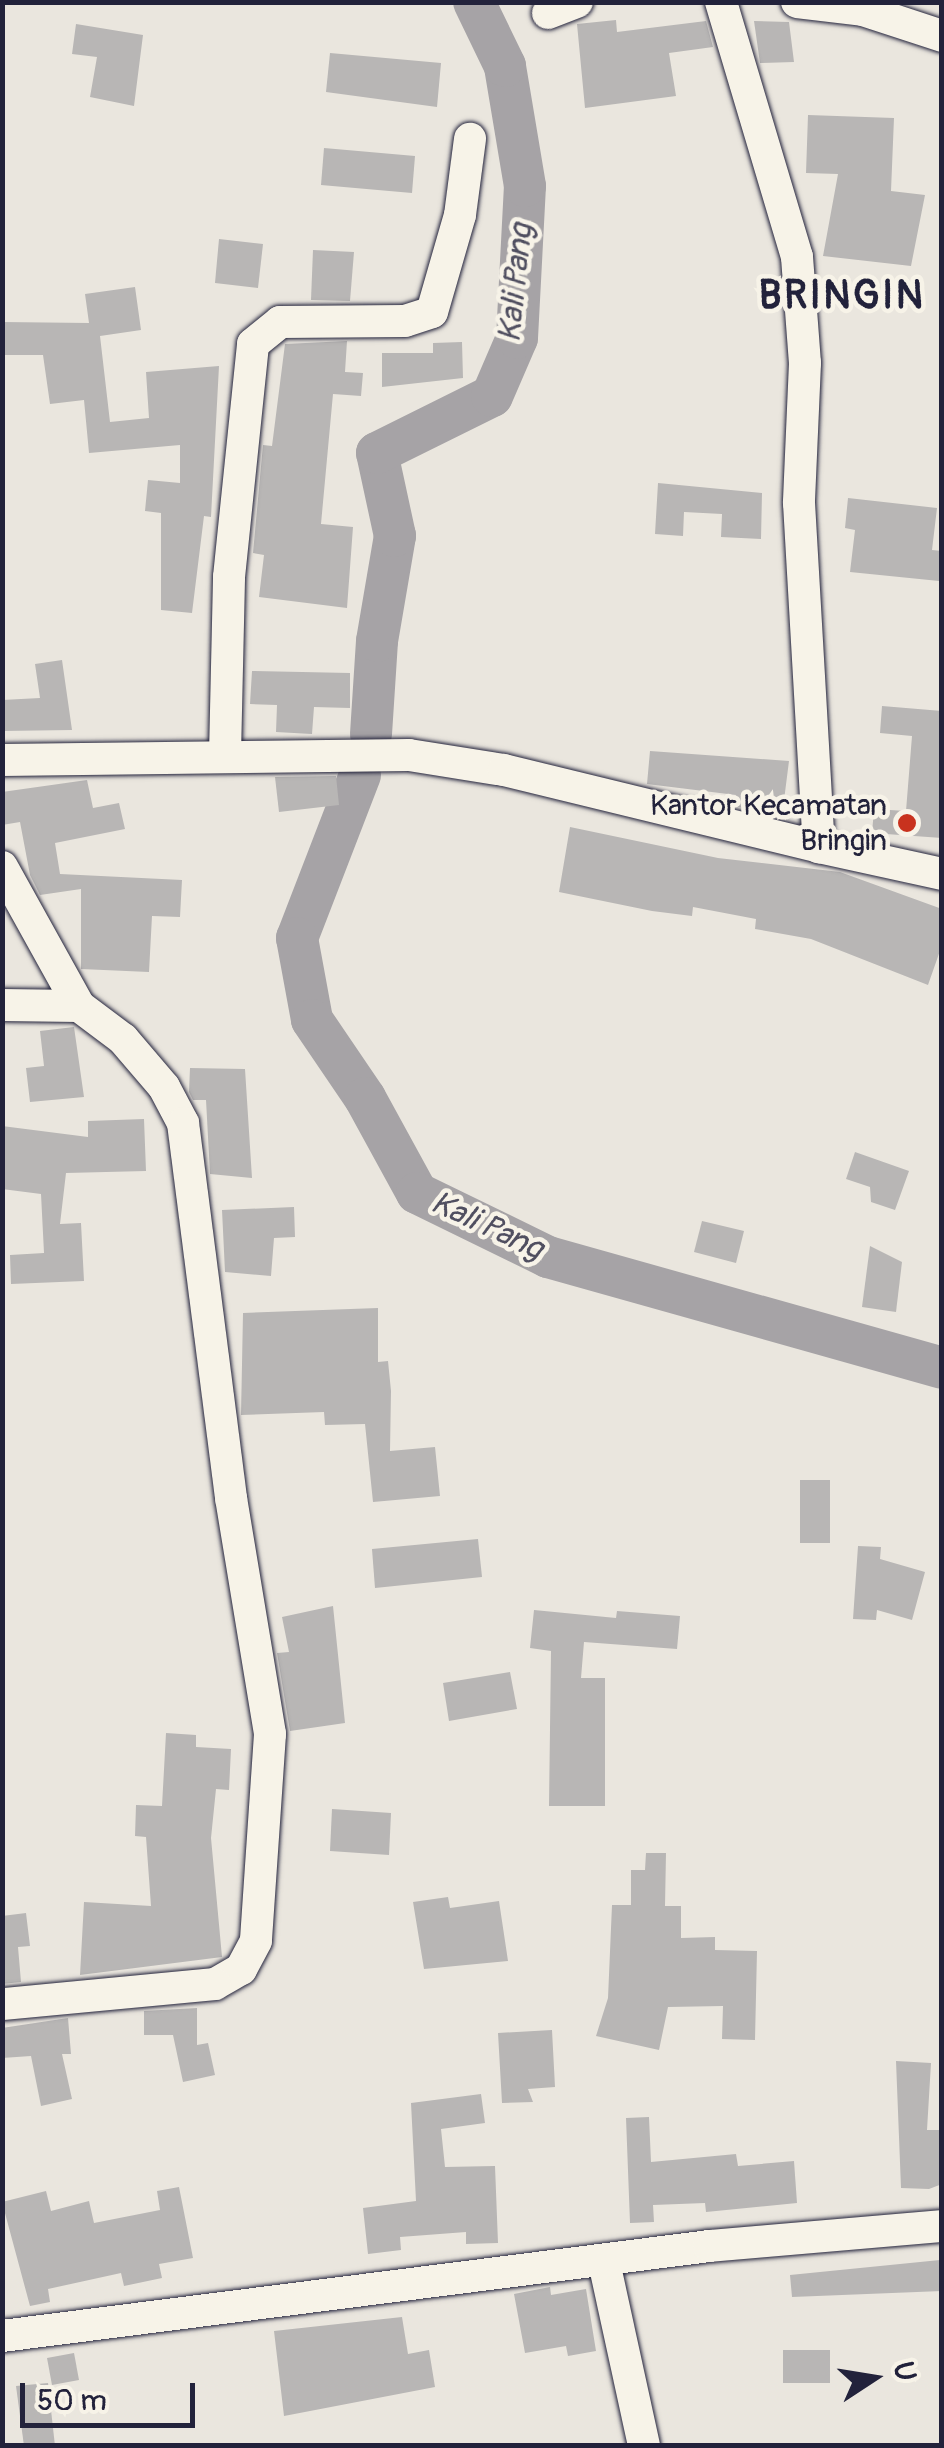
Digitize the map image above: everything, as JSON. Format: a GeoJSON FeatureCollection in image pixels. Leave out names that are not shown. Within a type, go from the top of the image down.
{"type":"FeatureCollection","features":[{"type":"Feature","properties":{"kind":"street"},"geometry":{"type":"LineString","coordinates":[[721,2],[798,257],[804,363],[800,503],[819,847]]}},
{"type":"Feature","properties":{"kind":"street"},"geometry":{"type":"LineString","coordinates":[[797,2],[864,10],[942,36]]}},
{"type":"Feature","properties":{"kind":"street"},"geometry":{"type":"LineString","coordinates":[[226,755],[229,577],[253,344],[280,322],[405,322],[432,312],[460,216],[470,139]]}},
{"type":"Feature","properties":{"kind":"street"},"geometry":{"type":"LineString","coordinates":[[2,760],[408,755],[504,770],[942,874]]}},
{"type":"Feature","properties":{"kind":"street"},"geometry":{"type":"LineString","coordinates":[[2,867],[79,1006],[122,1039],[164,1087],[182,1124],[195,1184],[231,1498],[270,1734],[256,1942],[241,1969],[215,1984],[2,2004]]}},
{"type":"Feature","properties":{"kind":"street"},"geometry":{"type":"LineString","coordinates":[[2,1006],[79,1006]]}},
{"type":"Feature","properties":{"kind":"street"},"geometry":{"type":"LineString","coordinates":[[2,2336],[604,2262],[942,2226]]}},
{"type":"Feature","properties":{"kind":"street"},"geometry":{"type":"LineString","coordinates":[[604,2262],[644,2446]]}},
{"type":"Feature","properties":{"kind":"building"},"geometry":{"type":"Polygon","coordinates":[[[616,20],[617,32],[706,21],[713,47],[669,53],[676,96],[585,108],[577,24],[616,20]]]}},
{"type":"Feature","properties":{"kind":"building"},"geometry":{"type":"Polygon","coordinates":[[[754,21],[789,22],[794,62],[760,63],[754,21]]]}},
{"type":"Feature","properties":{"kind":"building"},"geometry":{"type":"Polygon","coordinates":[[[76,24],[143,35],[134,106],[90,97],[97,57],[72,54],[76,24]]]}},
{"type":"Feature","properties":{"kind":"building"},"geometry":{"type":"Polygon","coordinates":[[[330,53],[441,63],[437,107],[326,92],[330,53]]]}},
{"type":"Feature","properties":{"kind":"building"},"geometry":{"type":"Polygon","coordinates":[[[808,115],[894,118],[891,191],[925,195],[911,266],[823,256],[838,174],[806,173],[808,115]]]}},
{"type":"Feature","properties":{"kind":"building"},"geometry":{"type":"Polygon","coordinates":[[[324,148],[415,156],[412,193],[321,185],[324,148]]]}},
{"type":"Feature","properties":{"kind":"building"},"geometry":{"type":"Polygon","coordinates":[[[219,239],[263,244],[258,288],[215,283],[219,239]]]}},
{"type":"Feature","properties":{"kind":"building"},"geometry":{"type":"Polygon","coordinates":[[[313,250],[354,252],[350,301],[311,300],[313,250]]]}},
{"type":"Feature","properties":{"kind":"building"},"geometry":{"type":"Polygon","coordinates":[[[135,287],[141,330],[100,336],[110,422],[149,418],[146,372],[219,366],[211,517],[204,516],[192,613],[161,610],[161,513],[145,511],[148,480],[180,483],[180,445],[89,453],[84,400],[50,404],[43,355],[2,355],[2,322],[89,323],[85,294],[135,287]]]}},
{"type":"Feature","properties":{"kind":"building"},"geometry":{"type":"Polygon","coordinates":[[[347,341],[345,372],[363,373],[361,396],[333,394],[321,524],[353,527],[347,608],[259,597],[264,555],[253,553],[263,445],[272,446],[285,344],[347,341]]]}},
{"type":"Feature","properties":{"kind":"building"},"geometry":{"type":"Polygon","coordinates":[[[462,342],[463,378],[382,387],[382,353],[433,353],[433,343],[462,342]]]}},
{"type":"Feature","properties":{"kind":"building"},"geometry":{"type":"Polygon","coordinates":[[[658,483],[762,493],[761,539],[721,537],[722,514],[684,512],[683,536],[655,534],[658,483]]]}},
{"type":"Feature","properties":{"kind":"building"},"geometry":{"type":"Polygon","coordinates":[[[848,498],[937,508],[932,550],[942,551],[939,581],[850,572],[855,530],[845,528],[848,498]]]}},
{"type":"Feature","properties":{"kind":"building"},"geometry":{"type":"Polygon","coordinates":[[[62,660],[72,730],[2,731],[2,700],[40,698],[35,664],[62,660]]]}},
{"type":"Feature","properties":{"kind":"building"},"geometry":{"type":"Polygon","coordinates":[[[252,671],[350,673],[350,708],[314,707],[312,734],[276,732],[277,705],[250,704],[252,671]]]}},
{"type":"Feature","properties":{"kind":"building"},"geometry":{"type":"Polygon","coordinates":[[[882,706],[942,711],[942,838],[872,833],[874,809],[906,811],[912,736],[880,733],[882,706]]]}},
{"type":"Feature","properties":{"kind":"building"},"geometry":{"type":"Polygon","coordinates":[[[650,751],[789,761],[782,816],[734,806],[736,795],[647,784],[650,751]]]}},
{"type":"Feature","properties":{"kind":"building"},"geometry":{"type":"Polygon","coordinates":[[[336,776],[339,805],[279,812],[275,777],[336,776]]]}},
{"type":"Feature","properties":{"kind":"building"},"geometry":{"type":"Polygon","coordinates":[[[87,780],[93,808],[119,803],[125,829],[55,843],[60,874],[182,880],[180,917],[152,916],[149,972],[81,969],[81,889],[40,895],[30,875],[20,822],[2,825],[2,792],[87,780]]]}},
{"type":"Feature","properties":{"kind":"building"},"geometry":{"type":"Polygon","coordinates":[[[570,827],[718,858],[840,872],[942,909],[942,945],[928,985],[811,939],[755,929],[756,919],[693,907],[692,916],[652,911],[559,892],[570,827]]]}},
{"type":"Feature","properties":{"kind":"building"},"geometry":{"type":"Polygon","coordinates":[[[74,1027],[84,1097],[30,1102],[26,1068],[44,1066],[40,1031],[74,1027]]]}},
{"type":"Feature","properties":{"kind":"building"},"geometry":{"type":"Polygon","coordinates":[[[190,1068],[245,1069],[252,1178],[210,1174],[206,1100],[193,1100],[189,1092],[190,1068]]]}},
{"type":"Feature","properties":{"kind":"building"},"geometry":{"type":"Polygon","coordinates":[[[144,1119],[146,1171],[66,1173],[60,1224],[81,1223],[84,1281],[11,1284],[10,1255],[44,1253],[41,1194],[2,1189],[2,1126],[88,1137],[88,1121],[144,1119]]]}},
{"type":"Feature","properties":{"kind":"building"},"geometry":{"type":"Polygon","coordinates":[[[855,1152],[909,1171],[895,1210],[871,1202],[870,1187],[846,1179],[855,1152]]]}},
{"type":"Feature","properties":{"kind":"building"},"geometry":{"type":"Polygon","coordinates":[[[294,1207],[295,1237],[274,1238],[271,1276],[225,1272],[222,1210],[294,1207]]]}},
{"type":"Feature","properties":{"kind":"building"},"geometry":{"type":"Polygon","coordinates":[[[702,1221],[744,1231],[736,1263],[694,1252],[702,1221]]]}},
{"type":"Feature","properties":{"kind":"building"},"geometry":{"type":"Polygon","coordinates":[[[870,1246],[902,1262],[896,1312],[862,1307],[870,1246]]]}},
{"type":"Feature","properties":{"kind":"building"},"geometry":{"type":"Polygon","coordinates":[[[378,1308],[378,1362],[388,1361],[391,1391],[390,1451],[435,1447],[440,1496],[373,1502],[365,1424],[325,1425],[324,1412],[241,1415],[243,1313],[378,1308]]]}},
{"type":"Feature","properties":{"kind":"building"},"geometry":{"type":"Polygon","coordinates":[[[800,1480],[830,1480],[830,1543],[800,1543],[800,1480]]]}},
{"type":"Feature","properties":{"kind":"building"},"geometry":{"type":"Polygon","coordinates":[[[478,1539],[482,1577],[375,1588],[372,1549],[478,1539]]]}},
{"type":"Feature","properties":{"kind":"building"},"geometry":{"type":"Polygon","coordinates":[[[858,1546],[881,1547],[880,1559],[925,1572],[912,1620],[877,1610],[876,1620],[853,1619],[858,1546]]]}},
{"type":"Feature","properties":{"kind":"building"},"geometry":{"type":"Polygon","coordinates":[[[333,1606],[345,1723],[290,1731],[277,1653],[289,1652],[282,1617],[333,1606]]]}},
{"type":"Feature","properties":{"kind":"building"},"geometry":{"type":"Polygon","coordinates":[[[534,1610],[616,1618],[617,1611],[680,1616],[677,1649],[584,1642],[581,1678],[605,1678],[605,1806],[549,1806],[551,1651],[530,1648],[534,1610]]]}},
{"type":"Feature","properties":{"kind":"building"},"geometry":{"type":"Polygon","coordinates":[[[510,1672],[517,1709],[449,1721],[443,1683],[510,1672]]]}},
{"type":"Feature","properties":{"kind":"building"},"geometry":{"type":"Polygon","coordinates":[[[166,1733],[196,1735],[196,1747],[231,1749],[229,1790],[216,1789],[211,1838],[222,1957],[80,1975],[84,1902],[151,1906],[146,1837],[135,1836],[136,1805],[162,1806],[166,1733]]]}},
{"type":"Feature","properties":{"kind":"building"},"geometry":{"type":"Polygon","coordinates":[[[332,1809],[391,1813],[389,1855],[330,1851],[332,1809]]]}},
{"type":"Feature","properties":{"kind":"building"},"geometry":{"type":"Polygon","coordinates":[[[646,1853],[666,1853],[665,1906],[681,1906],[681,1938],[715,1937],[715,1950],[757,1951],[755,2040],[722,2039],[723,2006],[668,2007],[659,2050],[596,2036],[608,1998],[612,1905],[631,1905],[631,1870],[645,1870],[646,1853]]]}},
{"type":"Feature","properties":{"kind":"building"},"geometry":{"type":"Polygon","coordinates":[[[448,1897],[450,1908],[499,1901],[508,1961],[424,1969],[413,1902],[448,1897]]]}},
{"type":"Feature","properties":{"kind":"building"},"geometry":{"type":"Polygon","coordinates":[[[26,1913],[30,1946],[18,1947],[21,1982],[2,1984],[2,1916],[26,1913]]]}},
{"type":"Feature","properties":{"kind":"building"},"geometry":{"type":"Polygon","coordinates":[[[197,2008],[197,2045],[208,2043],[215,2075],[183,2082],[173,2035],[144,2035],[144,2011],[197,2008]]]}},
{"type":"Feature","properties":{"kind":"building"},"geometry":{"type":"Polygon","coordinates":[[[68,2018],[71,2054],[62,2054],[72,2099],[41,2106],[31,2056],[2,2058],[2,2028],[68,2018]]]}},
{"type":"Feature","properties":{"kind":"building"},"geometry":{"type":"Polygon","coordinates":[[[552,2030],[555,2087],[528,2089],[533,2102],[502,2103],[498,2033],[552,2030]]]}},
{"type":"Feature","properties":{"kind":"building"},"geometry":{"type":"Polygon","coordinates":[[[896,2061],[931,2063],[927,2130],[942,2130],[942,2184],[929,2189],[901,2188],[896,2061]]]}},
{"type":"Feature","properties":{"kind":"building"},"geometry":{"type":"Polygon","coordinates":[[[481,2094],[485,2123],[441,2129],[445,2167],[495,2166],[498,2243],[466,2244],[466,2232],[400,2237],[401,2250],[368,2254],[363,2208],[416,2201],[411,2103],[481,2094]]]}},
{"type":"Feature","properties":{"kind":"building"},"geometry":{"type":"Polygon","coordinates":[[[649,2117],[651,2162],[736,2154],[738,2166],[794,2161],[797,2203],[706,2212],[705,2203],[653,2205],[654,2222],[630,2223],[626,2118],[649,2117]]]}},
{"type":"Feature","properties":{"kind":"building"},"geometry":{"type":"Polygon","coordinates":[[[179,2187],[193,2258],[159,2264],[162,2278],[124,2286],[121,2273],[48,2289],[50,2302],[30,2306],[2,2202],[46,2191],[51,2211],[89,2201],[94,2223],[160,2210],[157,2191],[179,2187]]]}},
{"type":"Feature","properties":{"kind":"building"},"geometry":{"type":"Polygon","coordinates":[[[940,2260],[942,2291],[792,2297],[790,2275],[940,2260]]]}},
{"type":"Feature","properties":{"kind":"building"},"geometry":{"type":"Polygon","coordinates":[[[550,2287],[551,2295],[586,2289],[596,2351],[568,2356],[566,2346],[525,2353],[514,2294],[550,2287]]]}},
{"type":"Feature","properties":{"kind":"building"},"geometry":{"type":"Polygon","coordinates":[[[402,2317],[408,2354],[429,2350],[435,2387],[284,2416],[274,2331],[402,2317]]]}},
{"type":"Feature","properties":{"kind":"building"},"geometry":{"type":"Polygon","coordinates":[[[783,2350],[830,2350],[830,2383],[783,2383],[783,2350]]]}},
{"type":"Feature","properties":{"kind":"building"},"geometry":{"type":"Polygon","coordinates":[[[74,2353],[79,2380],[52,2385],[47,2358],[74,2353]]]}},
{"type":"Feature","properties":{"kind":"building"},"geometry":{"type":"Polygon","coordinates":[[[48,2383],[55,2446],[24,2446],[16,2386],[48,2383]]]}},
{"type":"Feature","properties":{"kind":"waterway","name":"Kali Pang"},"geometry":{"type":"LineString","coordinates":[[371,734],[377,641],[395,536],[377,453],[492,396],[517,338],[525,186],[505,66],[474,2]]}},
{"type":"Feature","properties":{"kind":"waterway","name":"Kali Pang"},"geometry":{"type":"LineString","coordinates":[[360,775],[297,938],[312,1020],[365,1098],[417,1193],[548,1257],[942,1368]]}},
{"type":"Feature","properties":{"kind":"place","name":"Kantor Kecamatan Bringin"},"geometry":{"type":"Point","coordinates":[907,823]}},
{"type":"Feature","properties":{"kind":"district","name":"BRINGIN"},"geometry":{"type":"Point","coordinates":[842,296]}}]}
